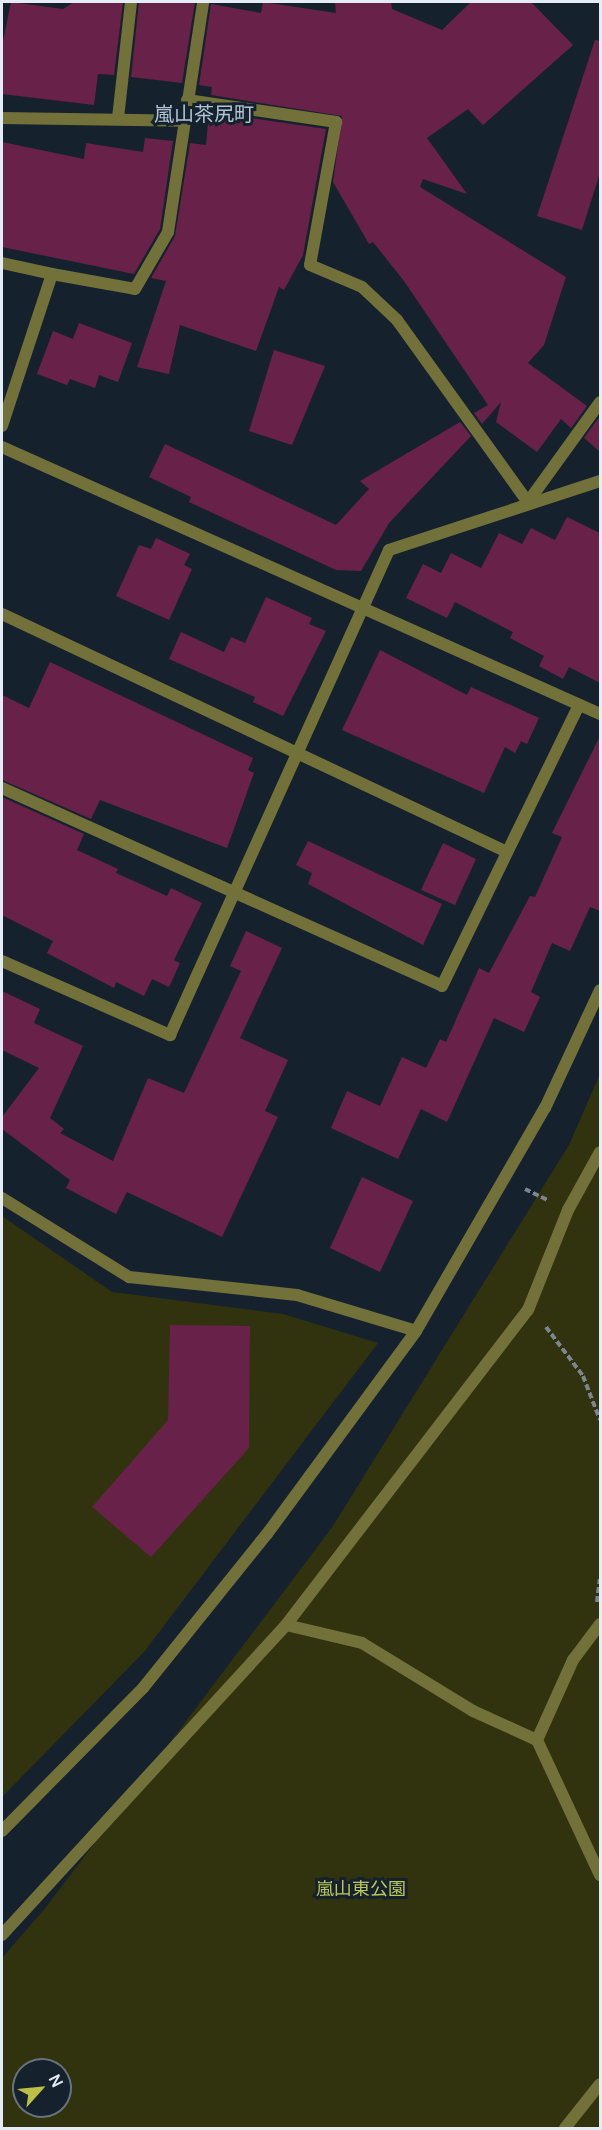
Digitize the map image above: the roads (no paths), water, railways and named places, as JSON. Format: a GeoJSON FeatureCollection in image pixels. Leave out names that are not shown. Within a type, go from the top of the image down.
{"type":"FeatureCollection","features":[{"type":"Feature","properties":{"kind":"street"},"geometry":{"type":"LineString","coordinates":[[118,118],[131,2]]}},
{"type":"Feature","properties":{"kind":"street"},"geometry":{"type":"LineString","coordinates":[[2,263],[135,289],[168,232],[186,100],[203,2]]}},
{"type":"Feature","properties":{"kind":"street"},"geometry":{"type":"LineString","coordinates":[[186,100],[336,122],[310,265],[362,287],[397,320],[528,502]]}},
{"type":"Feature","properties":{"kind":"street"},"geometry":{"type":"LineString","coordinates":[[2,118],[184,120]]}},
{"type":"Feature","properties":{"kind":"street"},"geometry":{"type":"LineString","coordinates":[[2,426],[52,274]]}},
{"type":"Feature","properties":{"kind":"street"},"geometry":{"type":"LineString","coordinates":[[528,502],[600,402]]}},
{"type":"Feature","properties":{"kind":"street"},"geometry":{"type":"LineString","coordinates":[[2,447],[364,604],[600,714]]}},
{"type":"Feature","properties":{"kind":"street"},"geometry":{"type":"LineString","coordinates":[[2,960],[170,1035],[389,550],[528,502],[600,481]]}},
{"type":"Feature","properties":{"kind":"street"},"geometry":{"type":"LineString","coordinates":[[2,615],[507,852]]}},
{"type":"Feature","properties":{"kind":"street"},"geometry":{"type":"LineString","coordinates":[[2,788],[442,986],[579,705]]}},
{"type":"Feature","properties":{"kind":"street"},"geometry":{"type":"LineString","coordinates":[[2,1831],[143,1688],[267,1534],[416,1330],[505,1179],[600,990]]}},
{"type":"Feature","properties":{"kind":"street"},"geometry":{"type":"LineString","coordinates":[[2,1935],[286,1626],[528,1310],[568,1209],[600,1152]]}},
{"type":"Feature","properties":{"kind":"street"},"geometry":{"type":"LineString","coordinates":[[2,1198],[129,1277],[297,1295],[416,1330]]}},
{"type":"Feature","properties":{"kind":"street"},"geometry":{"type":"LineString","coordinates":[[537,1740],[573,1660],[600,1624]]}},
{"type":"Feature","properties":{"kind":"street"},"geometry":{"type":"LineString","coordinates":[[286,1626],[362,1643],[473,1711],[537,1740],[600,1875]]}},
{"type":"Feature","properties":{"kind":"street"},"geometry":{"type":"LineString","coordinates":[[565,2128],[600,2084]]}},
{"type":"Feature","properties":{"kind":"district","name":"嵐山茶尻町"},"geometry":{"type":"Point","coordinates":[204,113]}},
{"type":"Feature","properties":{"kind":"park label","name":"嵐山東公園"},"geometry":{"type":"Point","coordinates":[361,1888]}}]}
